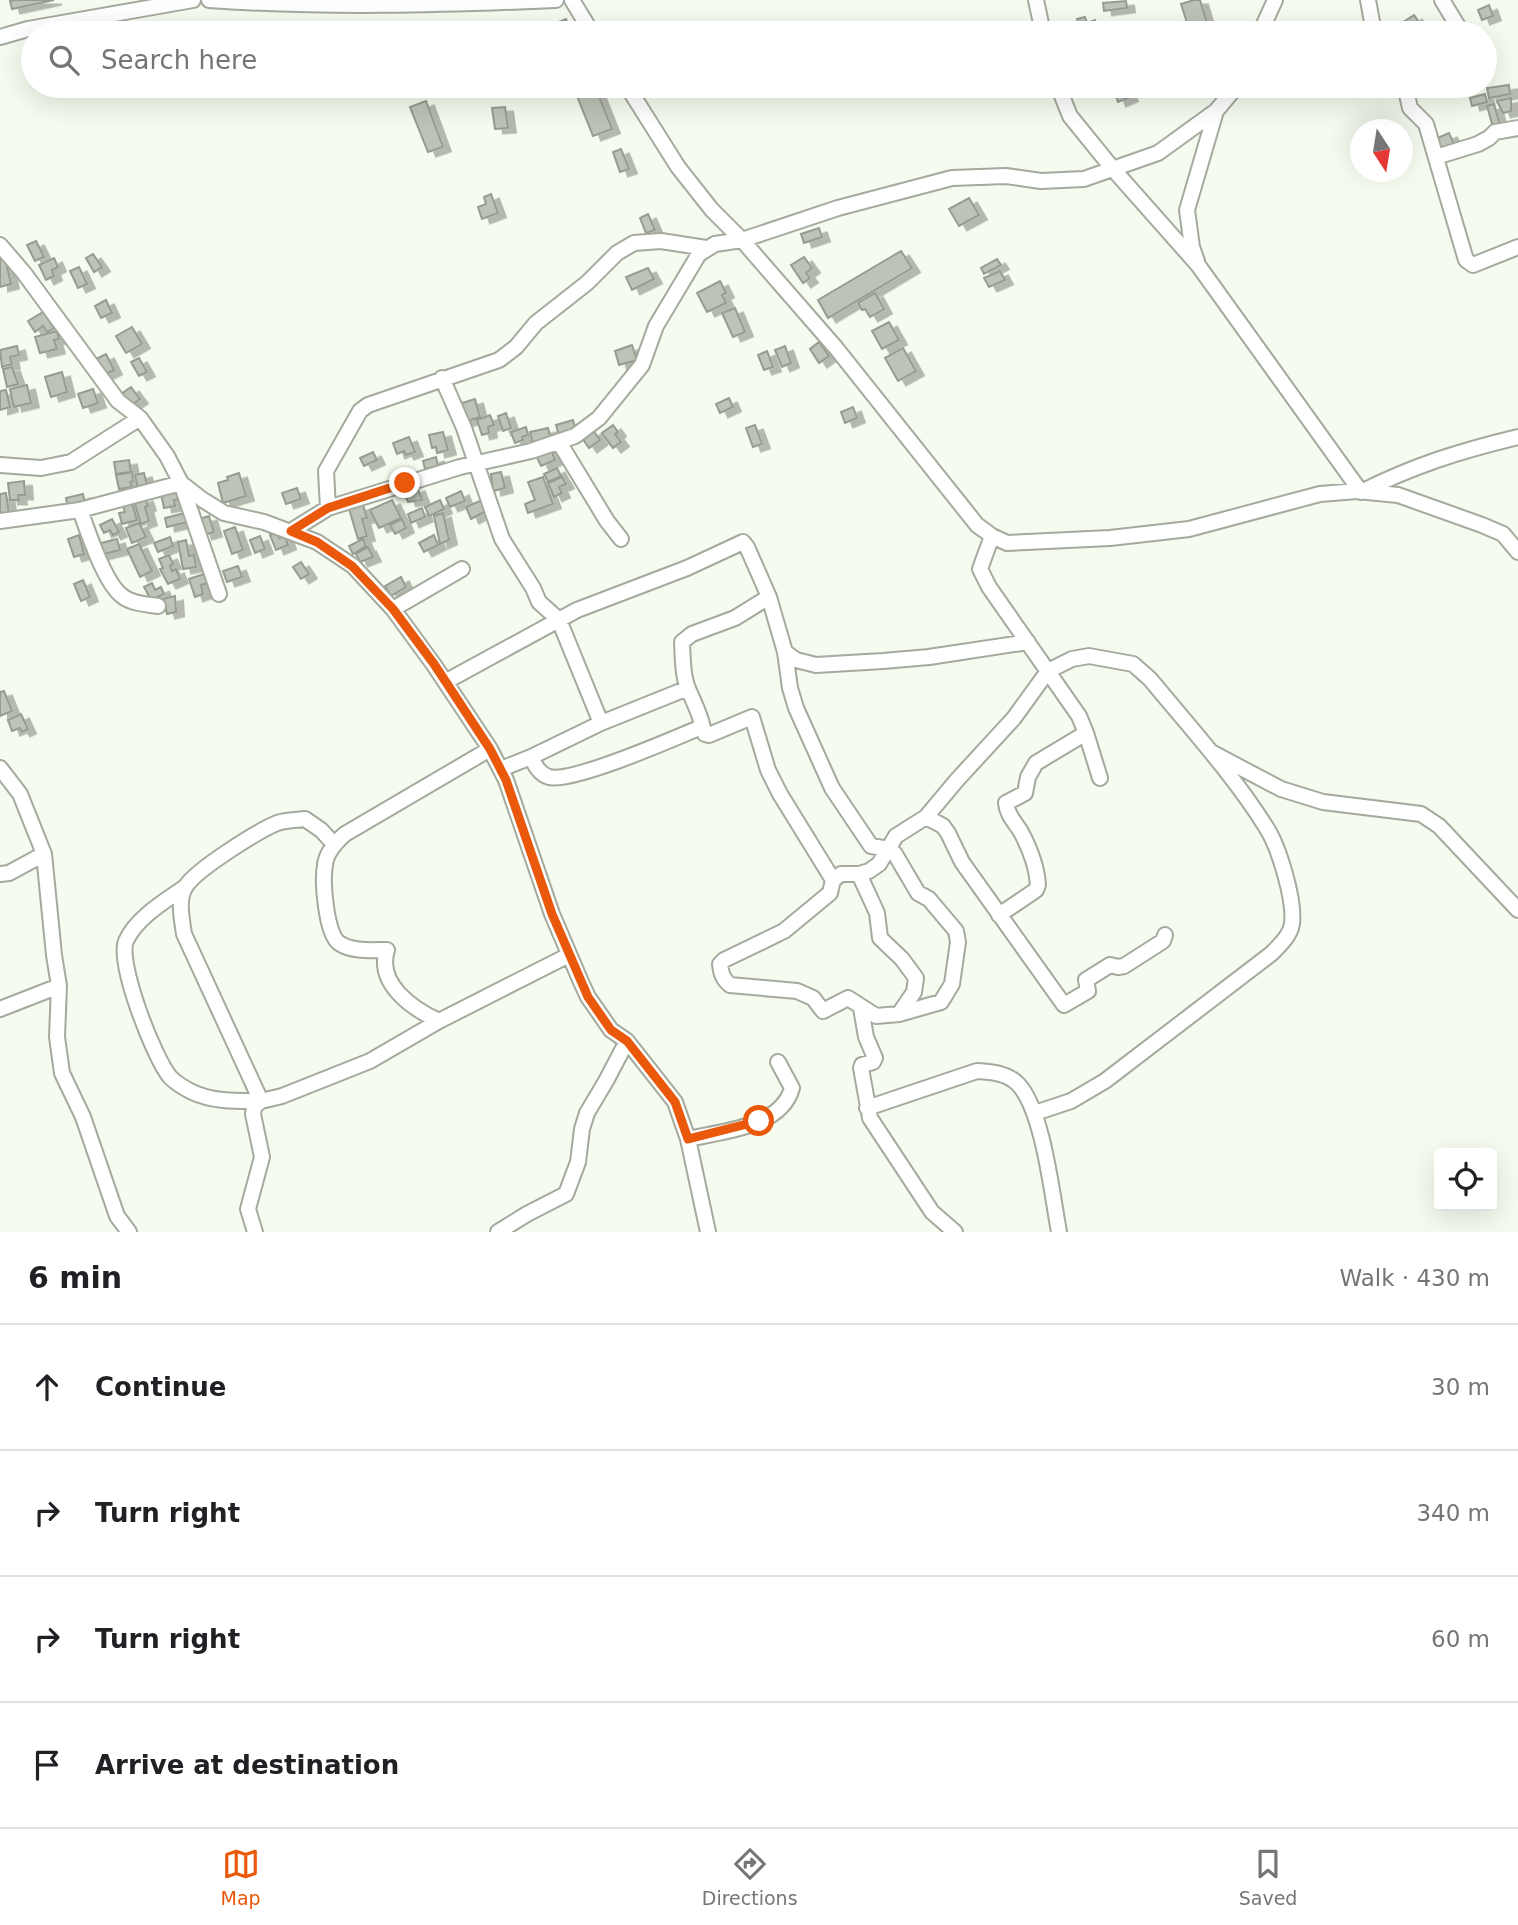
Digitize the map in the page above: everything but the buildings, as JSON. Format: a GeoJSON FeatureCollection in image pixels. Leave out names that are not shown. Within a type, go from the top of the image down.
{"type":"FeatureCollection","features":[{"type":"Feature","properties":{"kind":"street"},"geometry":{"type":"LineString","coordinates":[[63,21],[136,4],[193,0]]}},
{"type":"Feature","properties":{"kind":"street"},"geometry":{"type":"LineString","coordinates":[[209,0],[556,0]]}},
{"type":"Feature","properties":{"kind":"street"},"geometry":{"type":"LineString","coordinates":[[572,0],[585,21]]}},
{"type":"Feature","properties":{"kind":"street"},"geometry":{"type":"LineString","coordinates":[[1036,0],[1040,21]]}},
{"type":"Feature","properties":{"kind":"street"},"geometry":{"type":"LineString","coordinates":[[1265,21],[1275,0]]}},
{"type":"Feature","properties":{"kind":"street"},"geometry":{"type":"LineString","coordinates":[[1368,0],[1372,21]]}},
{"type":"Feature","properties":{"kind":"street"},"geometry":{"type":"LineString","coordinates":[[1443,0],[1455,21]]}},
{"type":"Feature","properties":{"kind":"street"},"geometry":{"type":"LineString","coordinates":[[0,37],[21,31]]}},
{"type":"Feature","properties":{"kind":"street"},"geometry":{"type":"LineString","coordinates":[[635,98],[678,167],[712,210],[742,240],[836,348],[977,525],[992,537],[1007,543],[1110,538],[1189,529],[1320,494],[1361,492],[1398,495],[1482,525],[1503,534],[1518,552]]}},
{"type":"Feature","properties":{"kind":"street"},"geometry":{"type":"LineString","coordinates":[[1063,98],[1070,116],[1198,265],[1361,492]]}},
{"type":"Feature","properties":{"kind":"street"},"geometry":{"type":"LineString","coordinates":[[291,531],[328,508],[476,463],[531,452],[575,436],[599,418],[642,365],[656,326],[699,254],[706,248],[742,240],[838,208],[952,178],[1006,176],[1041,181],[1084,179],[1158,153],[1216,111],[1227,98]]}},
{"type":"Feature","properties":{"kind":"street"},"geometry":{"type":"LineString","coordinates":[[1409,98],[1410,108],[1423,119],[1453,221],[1469,264],[1473,265],[1518,247]]}},
{"type":"Feature","properties":{"kind":"street"},"geometry":{"type":"LineString","coordinates":[[1198,265],[1192,247],[1187,210],[1216,111]]}},
{"type":"Feature","properties":{"kind":"street"},"geometry":{"type":"LineString","coordinates":[[1436,157],[1478,144],[1495,132],[1518,128]]}},
{"type":"Feature","properties":{"kind":"street"},"geometry":{"type":"LineString","coordinates":[[328,508],[328,466],[360,411],[368,405],[499,360],[516,347],[536,323],[587,283],[617,253],[634,243],[661,241],[706,248]]}},
{"type":"Feature","properties":{"kind":"street"},"geometry":{"type":"LineString","coordinates":[[0,245],[24,273],[118,401],[140,418],[167,456],[181,482],[219,594]]}},
{"type":"Feature","properties":{"kind":"street"},"geometry":{"type":"LineString","coordinates":[[442,378],[502,538],[539,602],[559,620],[601,723]]}},
{"type":"Feature","properties":{"kind":"street"},"geometry":{"type":"LineString","coordinates":[[0,465],[41,468],[71,462],[140,418]]}},
{"type":"Feature","properties":{"kind":"street"},"geometry":{"type":"LineString","coordinates":[[1361,492],[1407,469],[1468,449],[1518,437]]}},
{"type":"Feature","properties":{"kind":"street"},"geometry":{"type":"LineString","coordinates":[[559,442],[607,521],[621,539]]}},
{"type":"Feature","properties":{"kind":"street"},"geometry":{"type":"LineString","coordinates":[[0,521],[80,510],[181,482]]}},
{"type":"Feature","properties":{"kind":"street"},"geometry":{"type":"LineString","coordinates":[[181,482],[224,513],[291,531],[317,542],[352,566],[393,609],[445,682],[501,769],[523,825],[545,895],[588,997],[611,1030],[627,1041],[675,1102],[688,1139],[708,1232]]}},
{"type":"Feature","properties":{"kind":"street"},"geometry":{"type":"LineString","coordinates":[[80,510],[94,548],[115,589],[123,597],[158,606]]}},
{"type":"Feature","properties":{"kind":"street"},"geometry":{"type":"LineString","coordinates":[[992,537],[980,569],[989,587],[1079,716],[1100,778]]}},
{"type":"Feature","properties":{"kind":"street"},"geometry":{"type":"LineString","coordinates":[[445,682],[577,610],[687,568],[743,542],[769,597],[785,652],[796,708],[832,788],[871,846],[889,849],[895,854],[918,893],[929,899],[958,935],[952,984],[945,998],[936,1005],[899,1014],[876,1016],[848,998],[823,1011],[813,998],[797,991],[730,985],[723,978],[720,964],[790,926],[830,893],[833,880],[841,874],[859,874],[879,864],[889,849],[896,836],[926,817],[1014,718],[1048,671],[1072,659],[1089,656],[1133,664],[1150,680],[1268,828],[1282,866],[1291,906],[1292,926],[1285,939],[1271,954],[1105,1081],[1071,1101],[1035,1113]]}},
{"type":"Feature","properties":{"kind":"street"},"geometry":{"type":"LineString","coordinates":[[393,609],[462,569]]}},
{"type":"Feature","properties":{"kind":"street"},"geometry":{"type":"LineString","coordinates":[[769,597],[735,618],[685,638],[682,642],[682,667],[705,734],[709,735],[752,717],[773,780],[833,880]]}},
{"type":"Feature","properties":{"kind":"street"},"geometry":{"type":"LineString","coordinates":[[785,652],[796,660],[816,665],[929,657],[1028,642]]}},
{"type":"Feature","properties":{"kind":"street"},"geometry":{"type":"LineString","coordinates":[[501,769],[601,723],[688,688]]}},
{"type":"Feature","properties":{"kind":"street"},"geometry":{"type":"LineString","coordinates":[[531,757],[539,771],[550,778],[557,777],[629,757],[703,729]]}},
{"type":"Feature","properties":{"kind":"street"},"geometry":{"type":"LineString","coordinates":[[999,915],[1035,890],[1038,885],[1033,860],[1006,803],[1025,793],[1028,777],[1036,763],[1086,733]]}},
{"type":"Feature","properties":{"kind":"street"},"geometry":{"type":"LineString","coordinates":[[439,1021],[406,1002],[387,976],[387,950],[350,948],[338,942],[331,932],[324,864],[334,844],[345,834],[490,749]]}},
{"type":"Feature","properties":{"kind":"street"},"geometry":{"type":"LineString","coordinates":[[1207,750],[1281,789],[1323,802],[1421,814],[1439,826],[1518,910]]}},
{"type":"Feature","properties":{"kind":"street"},"geometry":{"type":"LineString","coordinates":[[0,768],[20,794],[44,854],[59,986],[57,1037],[62,1073],[83,1117],[117,1216],[129,1232]]}},
{"type":"Feature","properties":{"kind":"street"},"geometry":{"type":"LineString","coordinates":[[926,817],[943,826],[957,855],[1064,1005],[1088,991],[1086,980],[1090,976],[1110,965],[1124,966],[1163,941],[1165,934]]}},
{"type":"Feature","properties":{"kind":"street"},"geometry":{"type":"LineString","coordinates":[[334,844],[321,830],[305,819],[278,823],[198,873],[185,887],[162,902],[133,931],[125,944],[126,965],[148,1037],[171,1077],[192,1092],[220,1100],[261,1101],[282,1096],[370,1061],[439,1021],[569,955]]}},
{"type":"Feature","properties":{"kind":"street"},"geometry":{"type":"LineString","coordinates":[[0,874],[9,873],[44,854]]}},
{"type":"Feature","properties":{"kind":"street"},"geometry":{"type":"LineString","coordinates":[[859,874],[877,913],[880,939],[902,959],[916,978],[914,992],[899,1014]]}},
{"type":"Feature","properties":{"kind":"street"},"geometry":{"type":"LineString","coordinates":[[185,887],[180,909],[184,934],[261,1101]]}},
{"type":"Feature","properties":{"kind":"street"},"geometry":{"type":"LineString","coordinates":[[0,1009],[59,986]]}},
{"type":"Feature","properties":{"kind":"street"},"geometry":{"type":"LineString","coordinates":[[861,1008],[866,1037],[875,1058],[873,1062],[861,1067],[870,1118],[932,1212],[955,1232]]}},
{"type":"Feature","properties":{"kind":"street"},"geometry":{"type":"LineString","coordinates":[[498,1232],[566,1194],[578,1162],[587,1113],[627,1041]]}},
{"type":"Feature","properties":{"kind":"street"},"geometry":{"type":"LineString","coordinates":[[688,1139],[752,1124],[779,1110],[792,1088],[778,1062]]}},
{"type":"Feature","properties":{"kind":"street"},"geometry":{"type":"LineString","coordinates":[[867,1108],[977,1071],[996,1072],[1017,1083],[1035,1113],[1059,1232]]}},
{"type":"Feature","properties":{"kind":"street"},"geometry":{"type":"LineString","coordinates":[[256,1232],[248,1209],[262,1157],[253,1114],[254,1107],[261,1101]]}},
{"type":"Feature","properties":{"kind":"route"},"geometry":{"type":"LineString","coordinates":[[405,483],[328,508],[291,531],[317,542],[352,566],[393,609],[434,664],[490,749],[506,780],[552,914],[588,997],[611,1030],[627,1041],[675,1102],[688,1139],[759,1121]]}}]}
